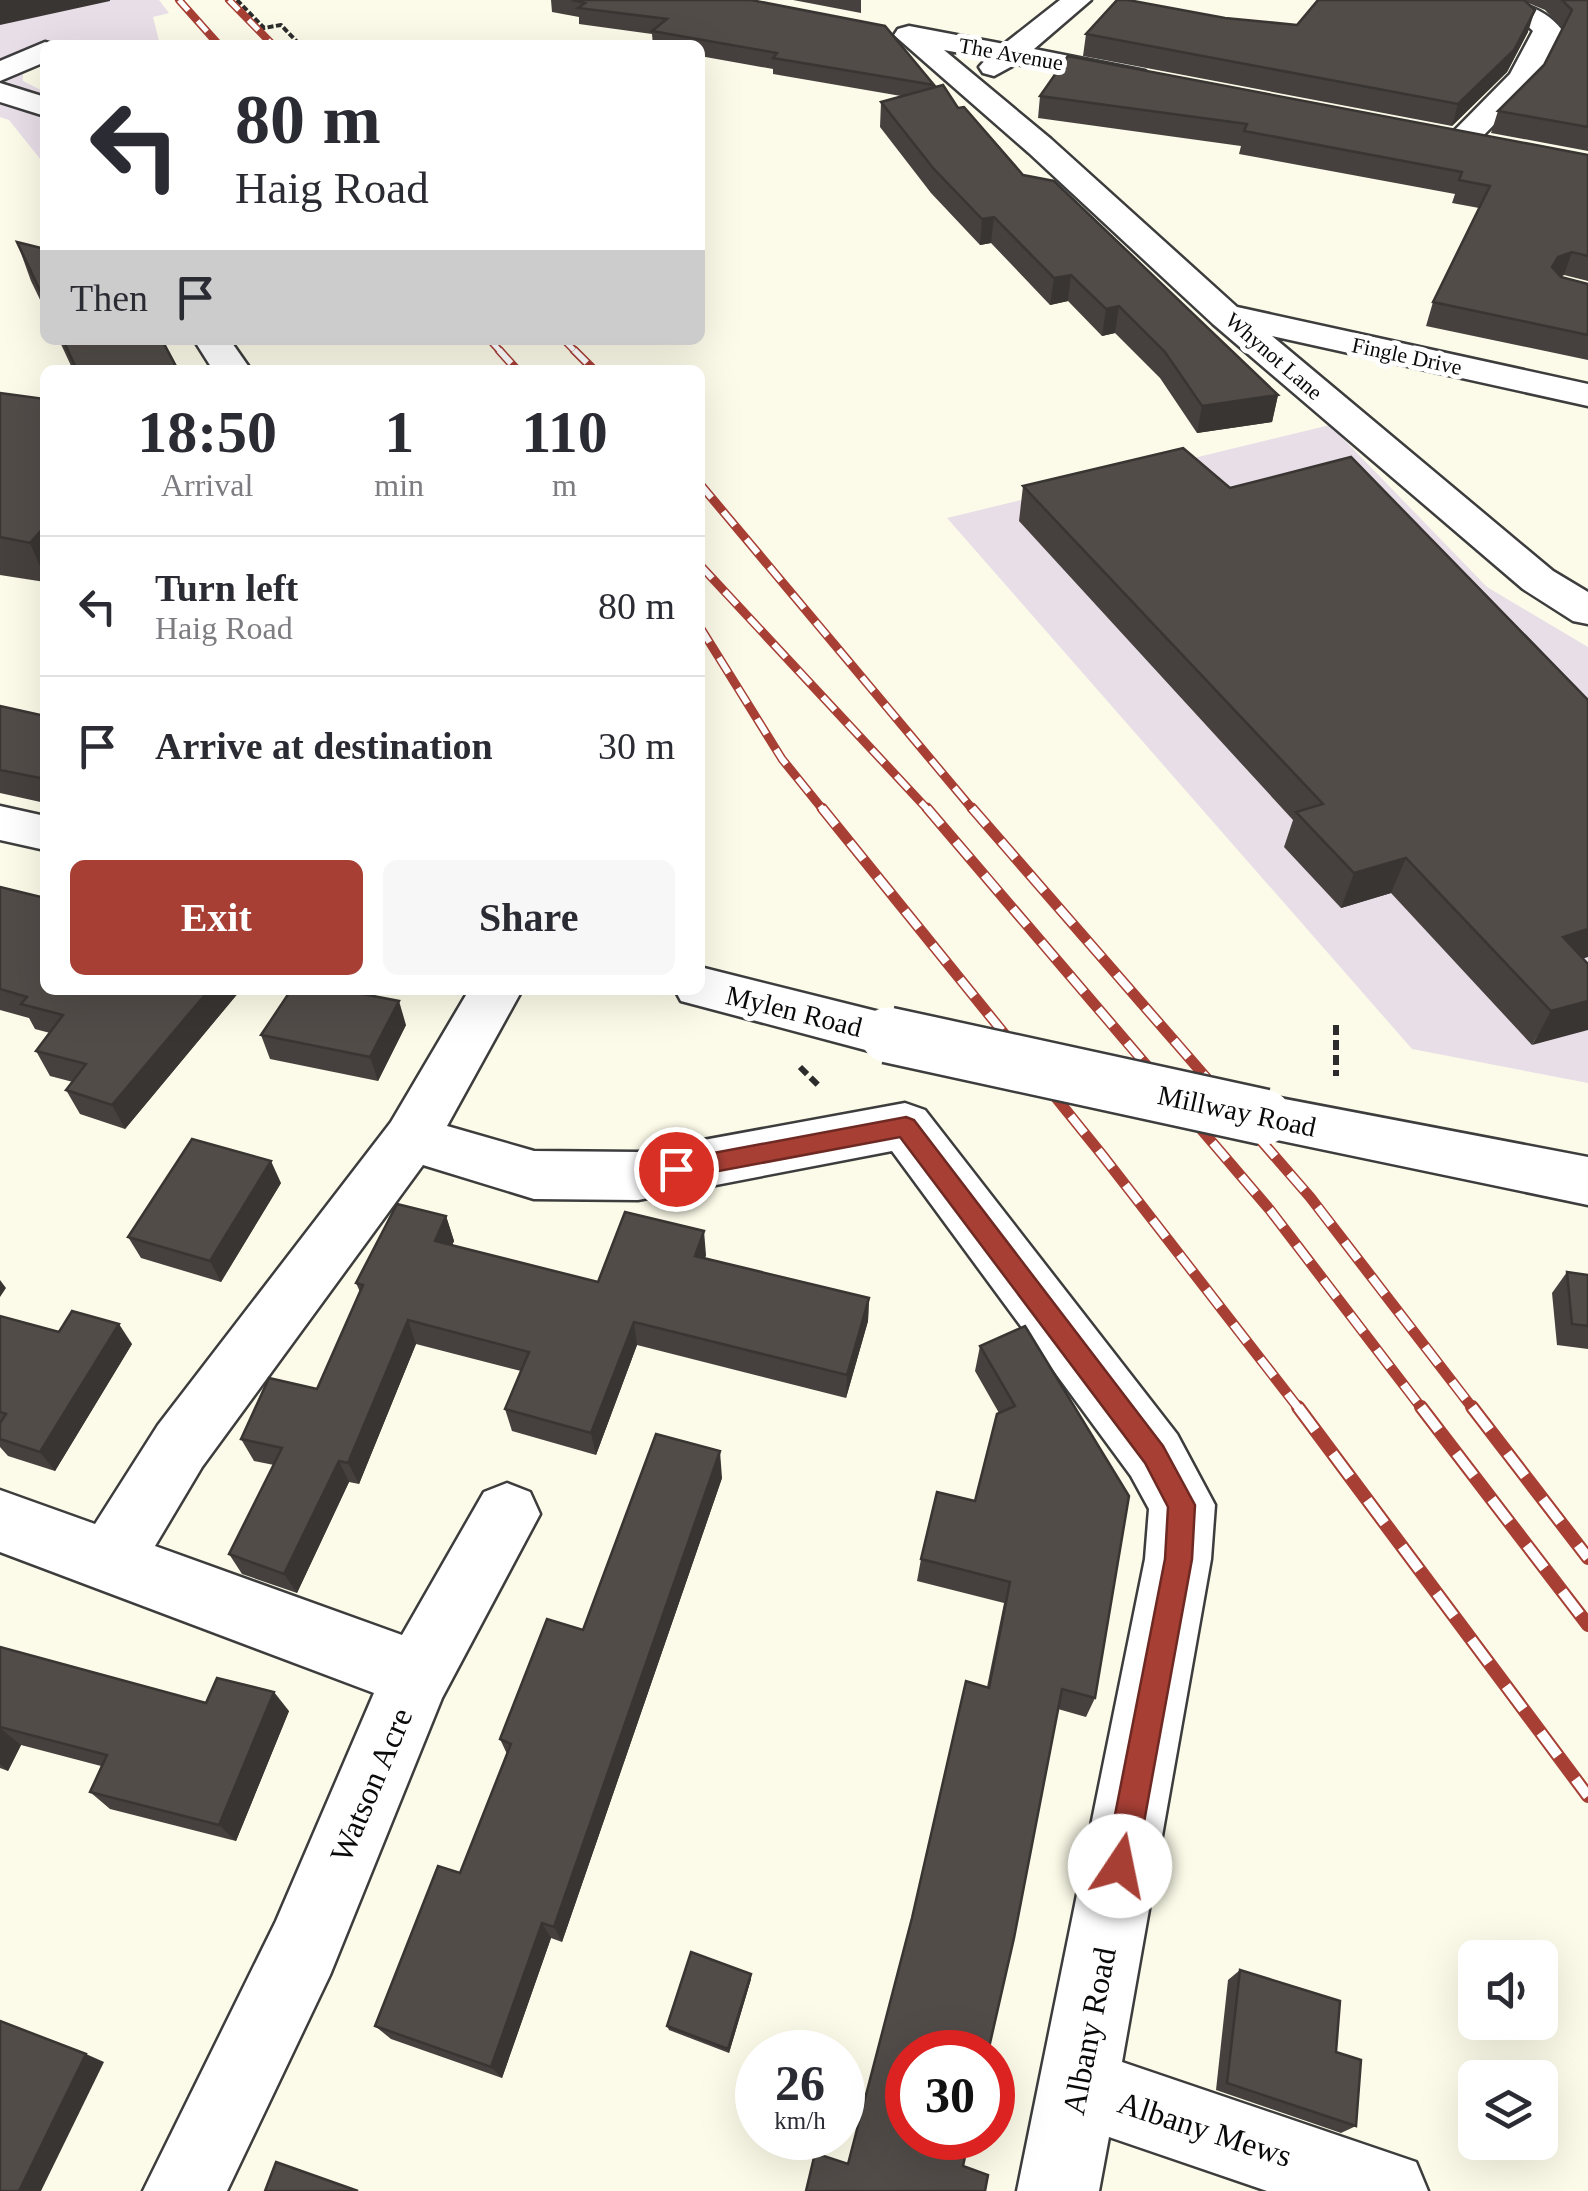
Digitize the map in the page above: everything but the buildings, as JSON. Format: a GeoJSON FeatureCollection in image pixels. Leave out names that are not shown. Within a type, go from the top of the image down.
{"type":"FeatureCollection","features":[{"type":"Feature","properties":{"kind":"street"},"geometry":{"type":"LineString","coordinates":[[968,88],[1077,0]]}},
{"type":"Feature","properties":{"kind":"street"},"geometry":{"type":"LineString","coordinates":[[1460,141],[1523,78],[1548,30],[1528,11],[1480,0]]}},
{"type":"Feature","properties":{"kind":"street","name":"The Avenue"},"geometry":{"type":"LineString","coordinates":[[872,28],[1171,84]]}},
{"type":"Feature","properties":{"kind":"street","name":"Whynot Lane"},"geometry":{"type":"LineString","coordinates":[[908,35],[1040,146],[1226,316],[1538,580],[1588,611]]}},
{"type":"Feature","properties":{"kind":"street"},"geometry":{"type":"LineString","coordinates":[[0,72],[40,48]]}},
{"type":"Feature","properties":{"kind":"street"},"geometry":{"type":"LineString","coordinates":[[0,92],[40,105]]}},
{"type":"Feature","properties":{"kind":"street"},"geometry":{"type":"LineString","coordinates":[[1421,133],[1497,148]]}},
{"type":"Feature","properties":{"kind":"street","name":"Fingle Drive"},"geometry":{"type":"LineString","coordinates":[[1226,316],[1588,396]]}},
{"type":"Feature","properties":{"kind":"street"},"geometry":{"type":"LineString","coordinates":[[0,823],[40,832]]}},
{"type":"Feature","properties":{"kind":"street","name":"Mylen Road"},"geometry":{"type":"LineString","coordinates":[[705,988],[888,1035]]}},
{"type":"Feature","properties":{"kind":"street"},"geometry":{"type":"LineString","coordinates":[[108,1563],[180,1446],[412,1138],[493,995]]}},
{"type":"Feature","properties":{"kind":"street","name":"Millway Road"},"geometry":{"type":"LineString","coordinates":[[888,1035],[1264,1117],[1588,1181]]}},
{"type":"Feature","properties":{"kind":"street","name":"Albany Road"},"geometry":{"type":"LineString","coordinates":[[412,1138],[534,1174],[638,1176],[906,1126],[1154,1455],[1182,1505],[1178,1559],[1058,2191]]}},
{"type":"Feature","properties":{"kind":"street"},"geometry":{"type":"LineString","coordinates":[[417,1674],[507,1514]]}},
{"type":"Feature","properties":{"kind":"street","name":"Watson Acre"},"geometry":{"type":"LineString","coordinates":[[0,1521],[417,1674],[303,1948],[184,2191]]}},
{"type":"Feature","properties":{"kind":"street","name":"Albany Mews"},"geometry":{"type":"LineString","coordinates":[[1079,2087],[1387,2191]]}},
{"type":"Feature","properties":{"kind":"path"},"geometry":{"type":"LineString","coordinates":[[237,0],[264,28],[281,25],[295,40]]}},
{"type":"Feature","properties":{"kind":"path"},"geometry":{"type":"LineString","coordinates":[[1336,1024],[1336,1076]]}},
{"type":"Feature","properties":{"kind":"shaded area"},"geometry":{"type":"Polygon","coordinates":[[[0,0],[159,0],[169,13],[153,17],[159,40],[40,40],[40,51],[23,70],[23,81],[40,90],[40,159],[9,120],[0,117],[0,0]]]}},
{"type":"Feature","properties":{"kind":"shaded area"},"geometry":{"type":"Polygon","coordinates":[[[1330,425],[1487,587],[1588,647],[1588,1083],[1412,1049],[947,518],[1330,425]]]}},
{"type":"Feature","properties":{"kind":"railway"},"geometry":{"type":"LineString","coordinates":[[179,0],[215,40]]}},
{"type":"Feature","properties":{"kind":"railway"},"geometry":{"type":"LineString","coordinates":[[229,0],[268,40]]}},
{"type":"Feature","properties":{"kind":"railway"},"geometry":{"type":"LineString","coordinates":[[495,345],[501,352]]}},
{"type":"Feature","properties":{"kind":"railway"},"geometry":{"type":"LineString","coordinates":[[569,345],[589,365]]}},
{"type":"Feature","properties":{"kind":"railway"},"geometry":{"type":"LineString","coordinates":[[499,350],[512,365]]}},
{"type":"Feature","properties":{"kind":"railway"},"geometry":{"type":"LineString","coordinates":[[705,490],[974,811]]}},
{"type":"Feature","properties":{"kind":"railway"},"geometry":{"type":"LineString","coordinates":[[705,570],[929,811]]}},
{"type":"Feature","properties":{"kind":"railway"},"geometry":{"type":"LineString","coordinates":[[705,635],[782,759],[824,811]]}},
{"type":"Feature","properties":{"kind":"railway"},"geometry":{"type":"LineString","coordinates":[[822,808],[1103,1156],[1300,1410]]}},
{"type":"Feature","properties":{"kind":"railway"},"geometry":{"type":"LineString","coordinates":[[927,808],[1270,1210],[1423,1410]]}},
{"type":"Feature","properties":{"kind":"railway"},"geometry":{"type":"LineString","coordinates":[[972,808],[1310,1197],[1474,1410]]}},
{"type":"Feature","properties":{"kind":"railway"},"geometry":{"type":"LineString","coordinates":[[1298,1407],[1588,1796]]}},
{"type":"Feature","properties":{"kind":"railway"},"geometry":{"type":"LineString","coordinates":[[1421,1407],[1588,1625]]}},
{"type":"Feature","properties":{"kind":"railway"},"geometry":{"type":"LineString","coordinates":[[1472,1407],[1588,1558]]}},
{"type":"Feature","properties":{"kind":"route"},"geometry":{"type":"LineString","coordinates":[[676,1169],[906,1126],[1154,1455],[1182,1505],[1178,1559],[1120,1866]]}}]}
